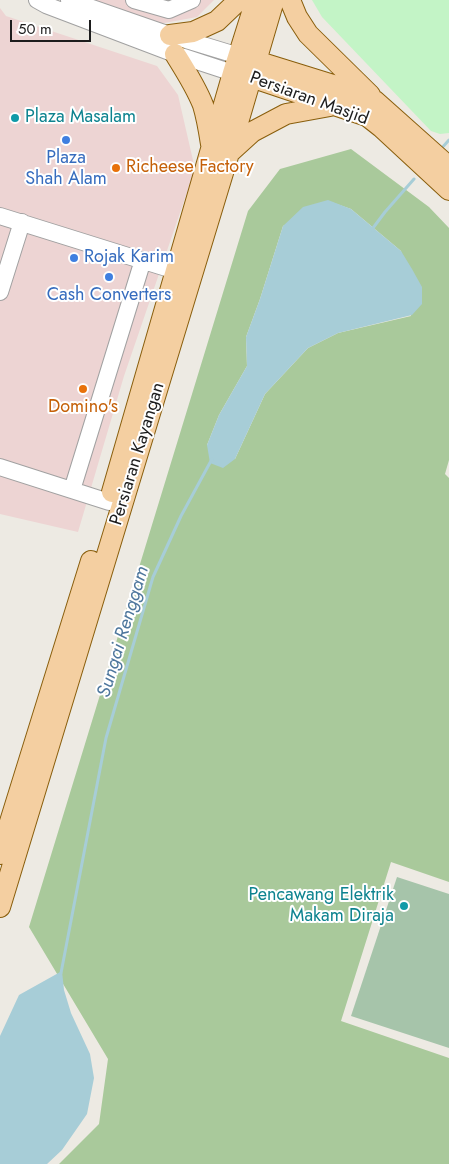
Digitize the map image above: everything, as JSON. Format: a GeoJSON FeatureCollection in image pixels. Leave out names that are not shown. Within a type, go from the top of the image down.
{"type":"FeatureCollection","features":[{"type":"Feature","properties":{"kind":"main road"},"geometry":{"type":"LineString","coordinates":[[238,0],[217,21],[193,32],[172,45],[194,85],[220,151],[286,114],[334,105]]}},
{"type":"Feature","properties":{"kind":"main road","name":"Persiaran Kayangan"},"geometry":{"type":"LineString","coordinates":[[0,907],[245,66],[256,0]]}},
{"type":"Feature","properties":{"kind":"main road","name":"Persiaran Kayangan"},"geometry":{"type":"LineString","coordinates":[[245,66],[274,0]]}},
{"type":"Feature","properties":{"kind":"main road"},"geometry":{"type":"LineString","coordinates":[[290,0],[308,34],[376,101]]}},
{"type":"Feature","properties":{"kind":"main road","name":"Persiaran Masjid"},"geometry":{"type":"LineString","coordinates":[[245,66],[346,89],[376,101],[449,167]]}},
{"type":"Feature","properties":{"kind":"main road","name":"Persiaran Masjid"},"geometry":{"type":"LineString","coordinates":[[245,66],[308,97],[367,116],[449,190]]}},
{"type":"Feature","properties":{"kind":"main road","name":"Persiaran Kayangan"},"geometry":{"type":"LineString","coordinates":[[0,854],[109,502],[176,270],[220,151]]}},
{"type":"Feature","properties":{"kind":"street"},"geometry":{"type":"LineString","coordinates":[[37,0],[46,5],[68,3],[172,45],[245,66]]}},
{"type":"Feature","properties":{"kind":"street"},"geometry":{"type":"LineString","coordinates":[[134,0],[169,10],[192,0]]}},
{"type":"Feature","properties":{"kind":"street"},"geometry":{"type":"LineString","coordinates":[[0,216],[176,270]]}},
{"type":"Feature","properties":{"kind":"street"},"geometry":{"type":"LineString","coordinates":[[0,292],[6,254],[22,222]]}},
{"type":"Feature","properties":{"kind":"street"},"geometry":{"type":"LineString","coordinates":[[72,490],[143,260]]}},
{"type":"Feature","properties":{"kind":"street"},"geometry":{"type":"LineString","coordinates":[[0,468],[109,502]]}},
{"type":"Feature","properties":{"kind":"shaded area"},"geometry":{"type":"Polygon","coordinates":[[[90,0],[214,0],[197,17],[159,24],[90,0]]]}},
{"type":"Feature","properties":{"kind":"shaded area"},"geometry":{"type":"Polygon","coordinates":[[[0,8],[6,16],[157,66],[178,95],[195,169],[124,376],[78,532],[0,514],[0,8]]]}},
{"type":"Feature","properties":{"kind":"green space"},"geometry":{"type":"Polygon","coordinates":[[[312,0],[449,0],[449,133],[440,134],[431,131],[322,17],[312,0]]]}},
{"type":"Feature","properties":{"kind":"green space"},"geometry":{"type":"Polygon","coordinates":[[[351,149],[429,207],[449,228],[449,460],[445,474],[449,478],[449,882],[391,862],[341,1021],[449,1058],[449,1164],[59,1164],[99,1124],[108,1059],[29,927],[248,211],[280,169],[351,149]],[[328,201],[283,226],[246,337],[247,366],[219,415],[207,445],[235,459],[265,394],[308,348],[338,333],[411,316],[401,251],[351,209],[328,201]]]}},
{"type":"Feature","properties":{"kind":"green space"},"geometry":{"type":"Polygon","coordinates":[[[397,877],[449,894],[449,1048],[351,1016],[397,877]]]}},
{"type":"Feature","properties":{"kind":"water"},"geometry":{"type":"Polygon","coordinates":[[[328,200],[351,209],[401,251],[422,287],[422,304],[412,315],[338,333],[308,348],[265,394],[235,459],[223,468],[210,463],[207,445],[219,415],[247,366],[246,337],[283,226],[303,207],[328,200]]]}},
{"type":"Feature","properties":{"kind":"water"},"geometry":{"type":"Polygon","coordinates":[[[62,971],[64,990],[71,1013],[90,1054],[94,1078],[87,1114],[62,1150],[47,1164],[0,1164],[0,1036],[19,995],[62,971]]]}},
{"type":"Feature","properties":{"kind":"waterway","name":"Sungai Renggam"},"geometry":{"type":"LineString","coordinates":[[440,150],[449,140]]}},
{"type":"Feature","properties":{"kind":"waterway","name":"Sungai Renggam"},"geometry":{"type":"LineString","coordinates":[[373,230],[385,212],[414,179]]}},
{"type":"Feature","properties":{"kind":"waterway","name":"Sungai Renggam"},"geometry":{"type":"LineString","coordinates":[[61,973],[106,738],[153,577],[181,516],[212,459]]}},
{"type":"Feature","properties":{"kind":"place","name":"Plaza Masalam"},"geometry":{"type":"Point","coordinates":[15,118]}},
{"type":"Feature","properties":{"kind":"place","name":"Plaza Shah Alam"},"geometry":{"type":"Point","coordinates":[66,140]}},
{"type":"Feature","properties":{"kind":"place","name":"Richeese Factory"},"geometry":{"type":"Point","coordinates":[116,168]}},
{"type":"Feature","properties":{"kind":"place","name":"Rojak Karim"},"geometry":{"type":"Point","coordinates":[74,258]}},
{"type":"Feature","properties":{"kind":"place","name":"Cash Converters"},"geometry":{"type":"Point","coordinates":[109,277]}},
{"type":"Feature","properties":{"kind":"place","name":"Domino's"},"geometry":{"type":"Point","coordinates":[83,389]}},
{"type":"Feature","properties":{"kind":"place","name":"Pencawang Elektrik Makam Diraja"},"geometry":{"type":"Point","coordinates":[404,906]}}]}
